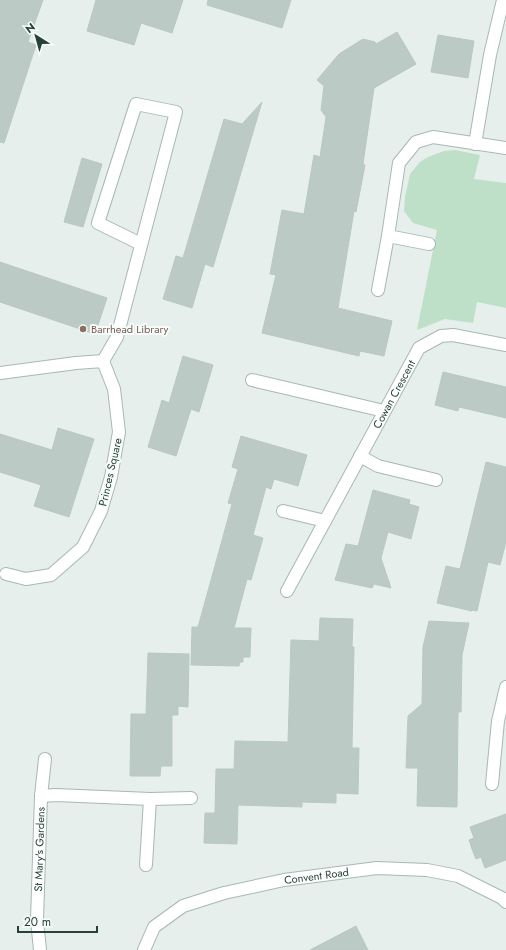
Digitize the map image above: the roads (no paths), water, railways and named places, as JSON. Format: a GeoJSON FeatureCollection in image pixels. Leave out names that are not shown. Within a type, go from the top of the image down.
{"type":"FeatureCollection","features":[{"type":"Feature","properties":{"kind":"street"},"geometry":{"type":"LineString","coordinates":[[474,144],[490,55],[503,0]]}},
{"type":"Feature","properties":{"kind":"street"},"geometry":{"type":"LineString","coordinates":[[0,373],[103,361],[117,337],[176,112],[136,104],[98,223],[141,244]]}},
{"type":"Feature","properties":{"kind":"street"},"geometry":{"type":"LineString","coordinates":[[378,290],[399,163],[416,142],[433,137],[506,148]]}},
{"type":"Feature","properties":{"kind":"street"},"geometry":{"type":"LineString","coordinates":[[388,236],[429,244]]}},
{"type":"Feature","properties":{"kind":"street","name":"Cowan Crescent"},"geometry":{"type":"LineString","coordinates":[[287,591],[419,348],[441,336],[453,335],[506,345]]}},
{"type":"Feature","properties":{"kind":"street","name":"Princes Square"},"geometry":{"type":"LineString","coordinates":[[6,574],[26,578],[51,574],[83,547],[102,512],[111,477],[119,432],[114,389],[103,361]]}},
{"type":"Feature","properties":{"kind":"street"},"geometry":{"type":"LineString","coordinates":[[252,380],[384,411]]}},
{"type":"Feature","properties":{"kind":"street"},"geometry":{"type":"LineString","coordinates":[[360,456],[378,466],[436,480]]}},
{"type":"Feature","properties":{"kind":"street"},"geometry":{"type":"LineString","coordinates":[[283,512],[325,521]]}},
{"type":"Feature","properties":{"kind":"street"},"geometry":{"type":"LineString","coordinates":[[492,784],[506,687]]}},
{"type":"Feature","properties":{"kind":"street","name":"St Mary's Gardens"},"geometry":{"type":"LineString","coordinates":[[40,950],[37,920],[41,796],[45,759]]}},
{"type":"Feature","properties":{"kind":"street","name":"St Mary's Gardens"},"geometry":{"type":"LineString","coordinates":[[41,796],[56,795],[150,799],[191,798]]}},
{"type":"Feature","properties":{"kind":"street"},"geometry":{"type":"LineString","coordinates":[[146,866],[150,799]]}},
{"type":"Feature","properties":{"kind":"street","name":"Convent Road"},"geometry":{"type":"LineString","coordinates":[[144,950],[154,927],[183,906],[224,893],[284,880],[377,868],[427,870],[458,876],[502,898],[506,902]]}},
{"type":"Feature","properties":{"kind":"place","name":"Barrhead Library"},"geometry":{"type":"Point","coordinates":[83,329]}}]}
